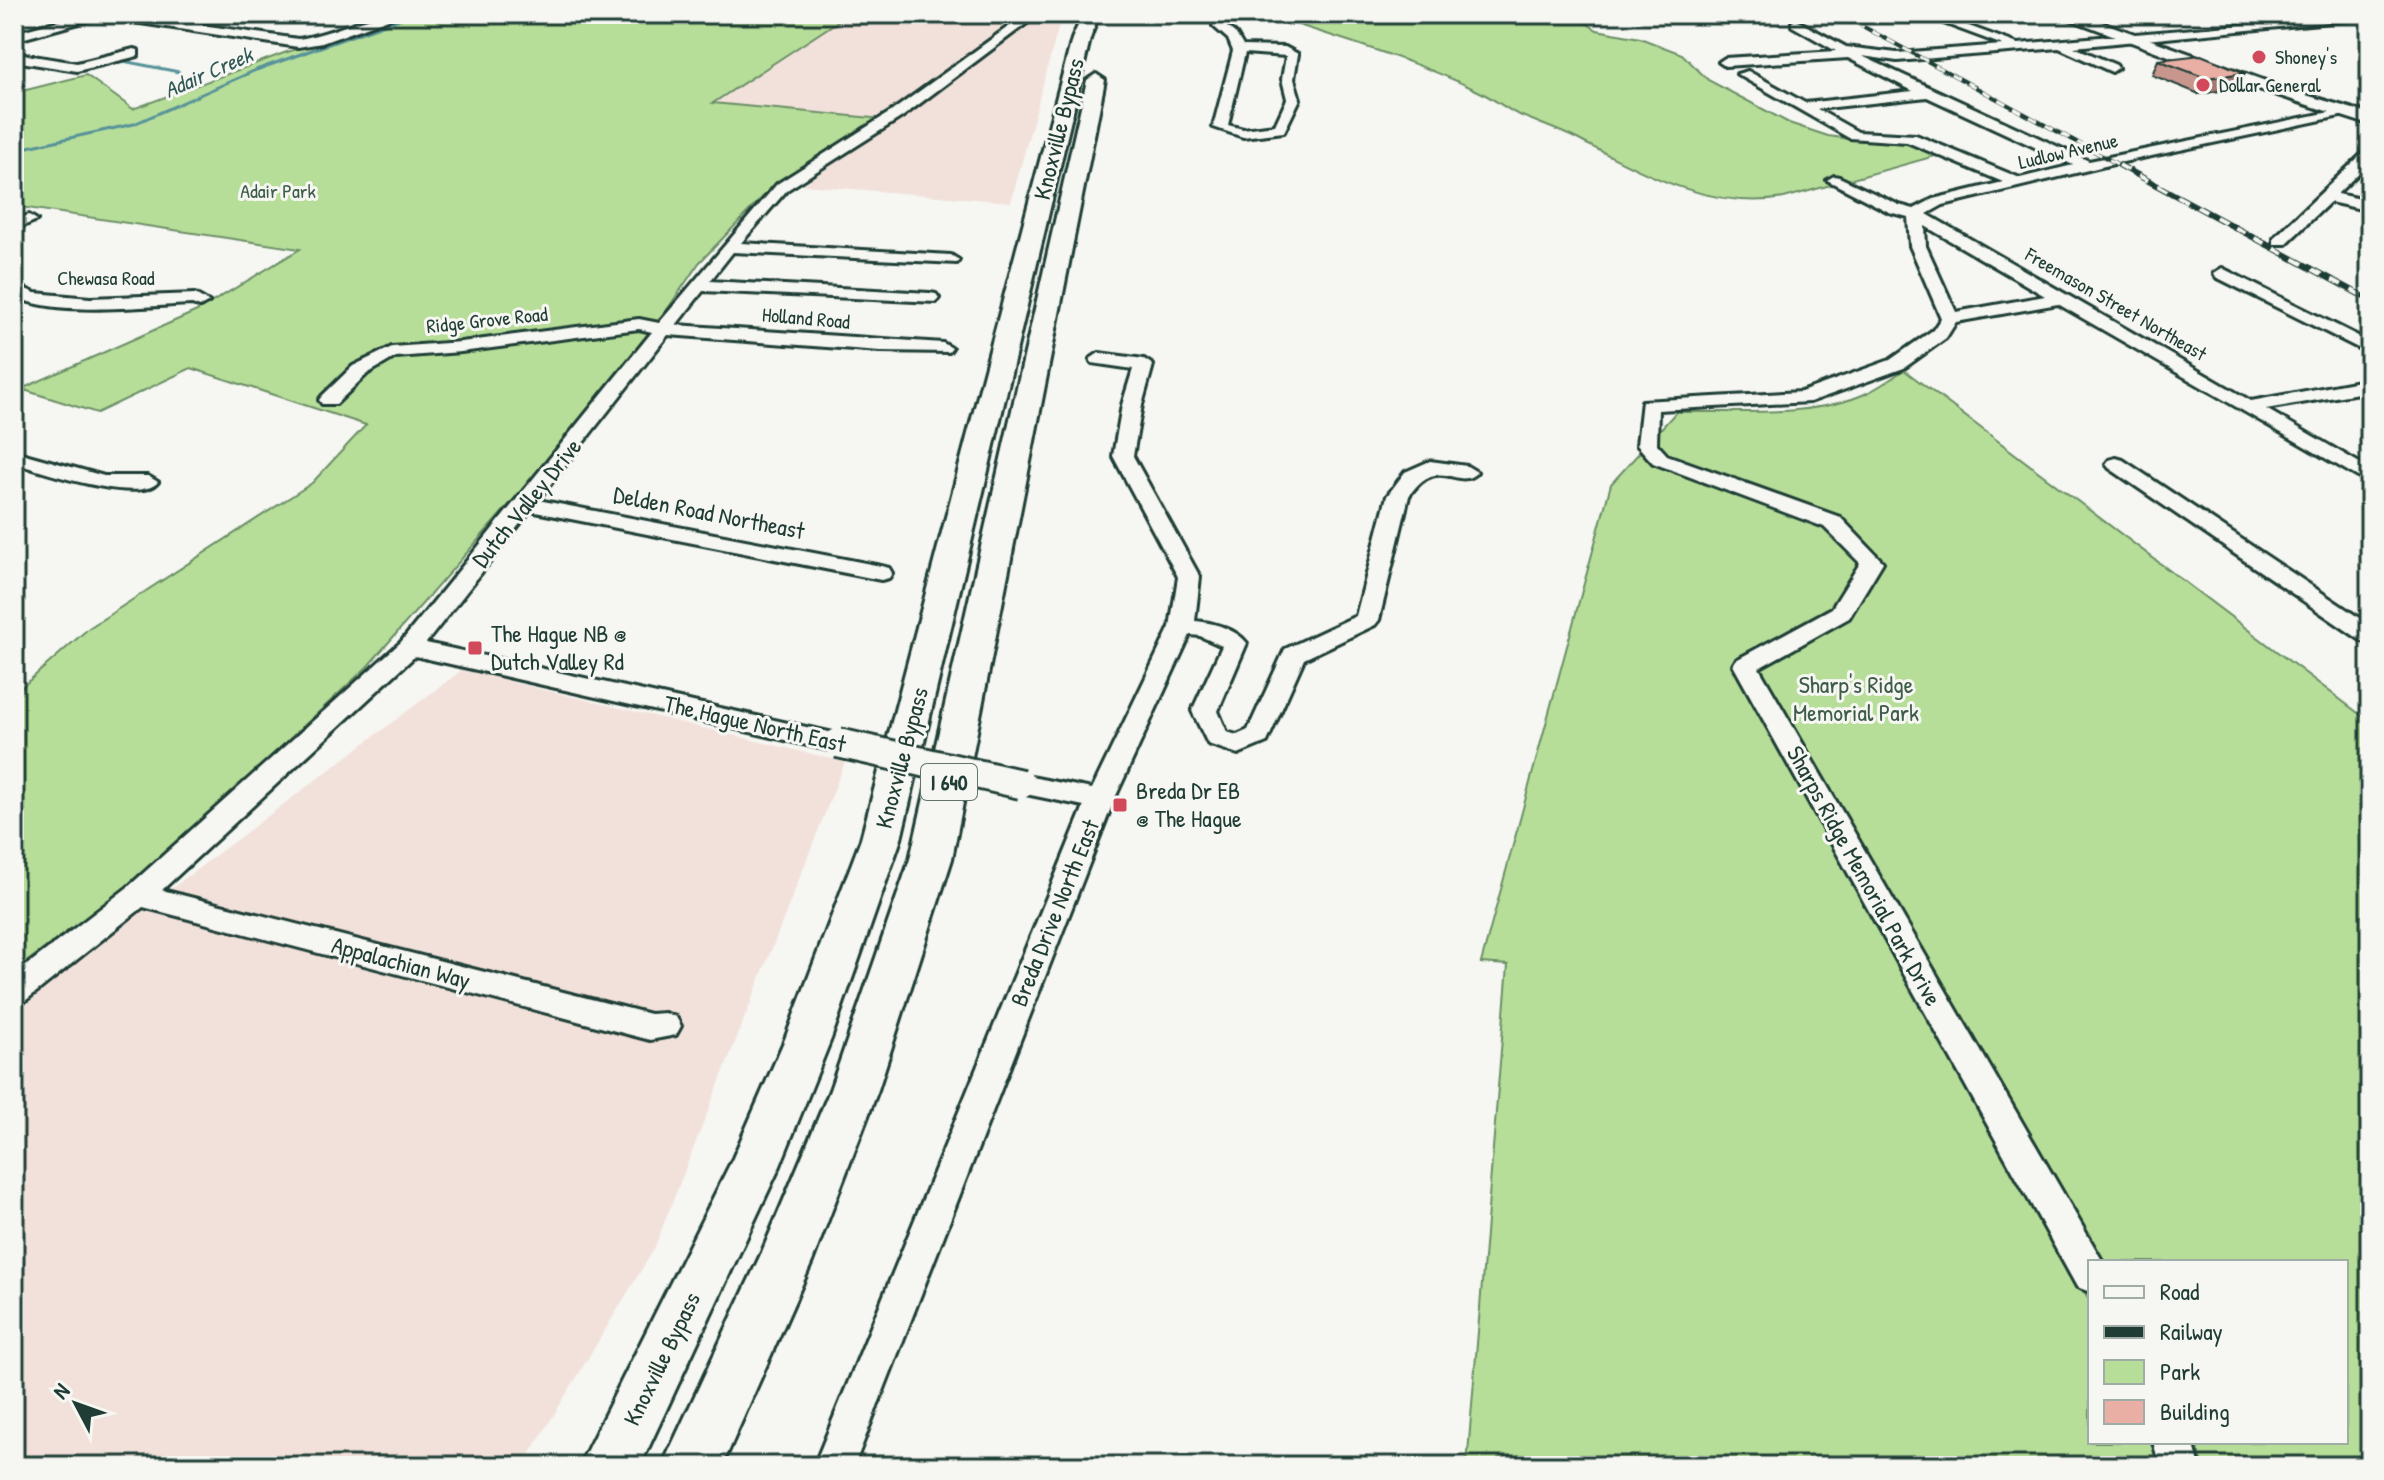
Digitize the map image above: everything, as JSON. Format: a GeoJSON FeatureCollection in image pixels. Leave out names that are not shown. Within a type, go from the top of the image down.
{"type":"FeatureCollection","features":[{"type":"Feature","properties":{"kind":"highway","name":"Knoxville Bypass"},"geometry":{"type":"LineString","coordinates":[[609,1466],[755,1166],[808,1039],[881,839],[1081,39],[1090,15]]}},
{"type":"Feature","properties":{"kind":"highway","name":"Knoxville Bypass"},"geometry":{"type":"LineString","coordinates":[[692,1466],[785,1262],[854,1090],[931,859],[1100,65]]}},
{"type":"Feature","properties":{"kind":"main road"},"geometry":{"type":"LineString","coordinates":[[2064,14],[2370,120]]}},
{"type":"Feature","properties":{"kind":"street"},"geometry":{"type":"LineString","coordinates":[[14,37],[97,14]]}},
{"type":"Feature","properties":{"kind":"street"},"geometry":{"type":"LineString","coordinates":[[104,14],[298,43],[318,40],[396,14]]}},
{"type":"Feature","properties":{"kind":"street","name":"Dutch Valley Drive"},"geometry":{"type":"LineString","coordinates":[[14,992],[138,895],[410,647],[729,247],[782,187],[897,114],[1033,14]]}},
{"type":"Feature","properties":{"kind":"street"},"geometry":{"type":"LineString","coordinates":[[1222,14],[1219,26],[1236,40],[1238,49],[1235,76],[1220,127],[1243,133],[1279,129],[1294,105],[1293,87],[1288,79],[1292,54],[1238,49]]}},
{"type":"Feature","properties":{"kind":"street"},"geometry":{"type":"LineString","coordinates":[[1925,14],[2023,48]]}},
{"type":"Feature","properties":{"kind":"street"},"geometry":{"type":"LineString","coordinates":[[2240,14],[2266,23]]}},
{"type":"Feature","properties":{"kind":"street"},"geometry":{"type":"LineString","coordinates":[[1725,62],[1849,52],[1897,57],[2023,48],[2370,15]]}},
{"type":"Feature","properties":{"kind":"street"},"geometry":{"type":"LineString","coordinates":[[1796,24],[1930,93],[2087,166]]}},
{"type":"Feature","properties":{"kind":"street"},"geometry":{"type":"LineString","coordinates":[[2060,45],[2112,68]]}},
{"type":"Feature","properties":{"kind":"street"},"geometry":{"type":"LineString","coordinates":[[14,57],[77,67],[134,53]]}},
{"type":"Feature","properties":{"kind":"street"},"geometry":{"type":"LineString","coordinates":[[1743,74],[1854,135],[1872,137],[1896,134],[1911,138],[2019,183]]}},
{"type":"Feature","properties":{"kind":"street"},"geometry":{"type":"LineString","coordinates":[[1803,107],[1930,93]]}},
{"type":"Feature","properties":{"kind":"street","name":"Ludlow Avenue"},"geometry":{"type":"LineString","coordinates":[[1916,214],[1938,202],[2087,166],[2340,112]]}},
{"type":"Feature","properties":{"kind":"street"},"geometry":{"type":"LineString","coordinates":[[2280,241],[2370,154]]}},
{"type":"Feature","properties":{"kind":"street","name":"Freemason Street Northeast"},"geometry":{"type":"LineString","coordinates":[[1834,180],[1894,209],[1916,214],[2370,478]]}},
{"type":"Feature","properties":{"kind":"street"},"geometry":{"type":"LineString","coordinates":[[2325,196],[2370,206]]}},
{"type":"Feature","properties":{"kind":"street"},"geometry":{"type":"LineString","coordinates":[[1916,214],[1918,246],[1950,318],[2062,298]]}},
{"type":"Feature","properties":{"kind":"street"},"geometry":{"type":"LineString","coordinates":[[729,247],[951,260]]}},
{"type":"Feature","properties":{"kind":"street"},"geometry":{"type":"LineString","coordinates":[[2222,273],[2370,349]]}},
{"type":"Feature","properties":{"kind":"street"},"geometry":{"type":"LineString","coordinates":[[699,286],[930,298]]}},
{"type":"Feature","properties":{"kind":"street","name":"Chewasa Road"},"geometry":{"type":"LineString","coordinates":[[16,291],[31,298],[90,303],[195,299],[200,302]]}},
{"type":"Feature","properties":{"kind":"street","name":"Sharps Ridge Memorial Park Drive"},"geometry":{"type":"LineString","coordinates":[[1950,318],[1940,334],[1897,364],[1803,398],[1649,405],[1647,445],[1660,459],[1832,522],[1872,562],[1841,613],[1745,665],[2088,1271]]}},
{"type":"Feature","properties":{"kind":"street","name":"Ridge Grove Road"},"geometry":{"type":"LineString","coordinates":[[329,400],[360,370],[392,352],[461,347],[639,324],[665,329]]}},
{"type":"Feature","properties":{"kind":"street","name":"Holland Road"},"geometry":{"type":"LineString","coordinates":[[665,329],[943,348]]}},
{"type":"Feature","properties":{"kind":"street","name":"Breda Drive North East"},"geometry":{"type":"LineString","coordinates":[[834,1466],[1100,800],[1182,627],[1189,577],[1123,456],[1132,405],[1144,365],[1099,359]]}},
{"type":"Feature","properties":{"kind":"street"},"geometry":{"type":"LineString","coordinates":[[2247,407],[2370,385]]}},
{"type":"Feature","properties":{"kind":"street"},"geometry":{"type":"LineString","coordinates":[[14,457],[103,482],[148,482]]}},
{"type":"Feature","properties":{"kind":"street"},"geometry":{"type":"LineString","coordinates":[[2116,464],[2370,636]]}},
{"type":"Feature","properties":{"kind":"street"},"geometry":{"type":"LineString","coordinates":[[1182,627],[1205,629],[1235,643],[1205,711],[1217,738],[1238,745],[1258,736],[1294,654],[1367,620],[1398,496],[1412,476],[1430,467],[1467,472]]}},
{"type":"Feature","properties":{"kind":"street","name":"Delden Road Northeast"},"geometry":{"type":"LineString","coordinates":[[526,504],[881,573]]}},
{"type":"Feature","properties":{"kind":"street","name":"The Hague North East"},"geometry":{"type":"LineString","coordinates":[[410,647],[1100,800]]}},
{"type":"Feature","properties":{"kind":"street","name":"Appalachian Way"},"geometry":{"type":"LineString","coordinates":[[138,895],[620,1020],[650,1027],[665,1026]]}},
{"type":"Feature","properties":{"kind":"street"},"geometry":{"type":"LineString","coordinates":[[2174,1444],[2180,1466]]}},
{"type":"Feature","properties":{"kind":"shaded area"},"geometry":{"type":"Polygon","coordinates":[[[849,14],[1062,14],[1011,202],[803,185],[882,120],[711,103],[849,14]]]}},
{"type":"Feature","properties":{"kind":"shaded area"},"geometry":{"type":"Polygon","coordinates":[[[462,670],[845,762],[654,1249],[523,1466],[14,1466],[14,1007],[462,670]]]}},
{"type":"Feature","properties":{"kind":"green space","name":"Adair Park"},"geometry":{"type":"Polygon","coordinates":[[[408,14],[849,14],[713,103],[883,119],[778,181],[699,263],[662,317],[569,436],[367,667],[146,873],[14,971],[14,694],[89,628],[312,483],[366,425],[191,368],[97,413],[21,389],[197,311],[300,249],[14,206],[14,93],[86,75],[133,109],[284,53],[408,14]]]}},
{"type":"Feature","properties":{"kind":"green space"},"geometry":{"type":"Polygon","coordinates":[[[1265,14],[1572,14],[1597,30],[1640,38],[1682,54],[1708,80],[1789,123],[1828,136],[1858,140],[1894,139],[1939,155],[1784,198],[1756,201],[1703,194],[1651,176],[1569,135],[1515,113],[1453,79],[1265,14]]]}},
{"type":"Feature","properties":{"kind":"green space","name":"Sharp's Ridge Memorial Park"},"geometry":{"type":"Polygon","coordinates":[[[1904,370],[2370,722],[2370,1466],[2205,1466],[2194,1444],[2348,1444],[2348,1260],[2093,1260],[1927,1012],[2088,1298],[2088,1444],[2156,1444],[2162,1466],[1467,1466],[1508,965],[1481,963],[1611,484],[1676,412],[1799,410],[1846,401],[1904,370]]]}},
{"type":"Feature","properties":{"kind":"building"},"geometry":{"type":"Polygon","coordinates":[[[2201,55],[2245,73],[2206,78],[2158,60],[2201,55]]]}},
{"type":"Feature","properties":{"kind":"waterway","name":"Adair Creek"},"geometry":{"type":"LineString","coordinates":[[14,150],[134,124],[256,70],[413,14]]}},
{"type":"Feature","properties":{"kind":"waterway"},"geometry":{"type":"LineString","coordinates":[[123,61],[179,72]]}},
{"type":"Feature","properties":{"kind":"railway"},"geometry":{"type":"LineString","coordinates":[[1840,14],[2123,167]]}},
{"type":"Feature","properties":{"kind":"railway"},"geometry":{"type":"LineString","coordinates":[[2119,165],[2370,300]]}},
{"type":"Feature","properties":{"kind":"place","name":"Shoney's"},"geometry":{"type":"Point","coordinates":[2259,57]}},
{"type":"Feature","properties":{"kind":"place","name":"Dollar General"},"geometry":{"type":"Point","coordinates":[2203,85]}},
{"type":"Feature","properties":{"kind":"place","name":"The Hague NB @ Dutch Valley Rd"},"geometry":{"type":"Point","coordinates":[475,648]}},
{"type":"Feature","properties":{"kind":"place","name":"Breda Dr EB @ The Hague"},"geometry":{"type":"Point","coordinates":[1120,805]}}]}
